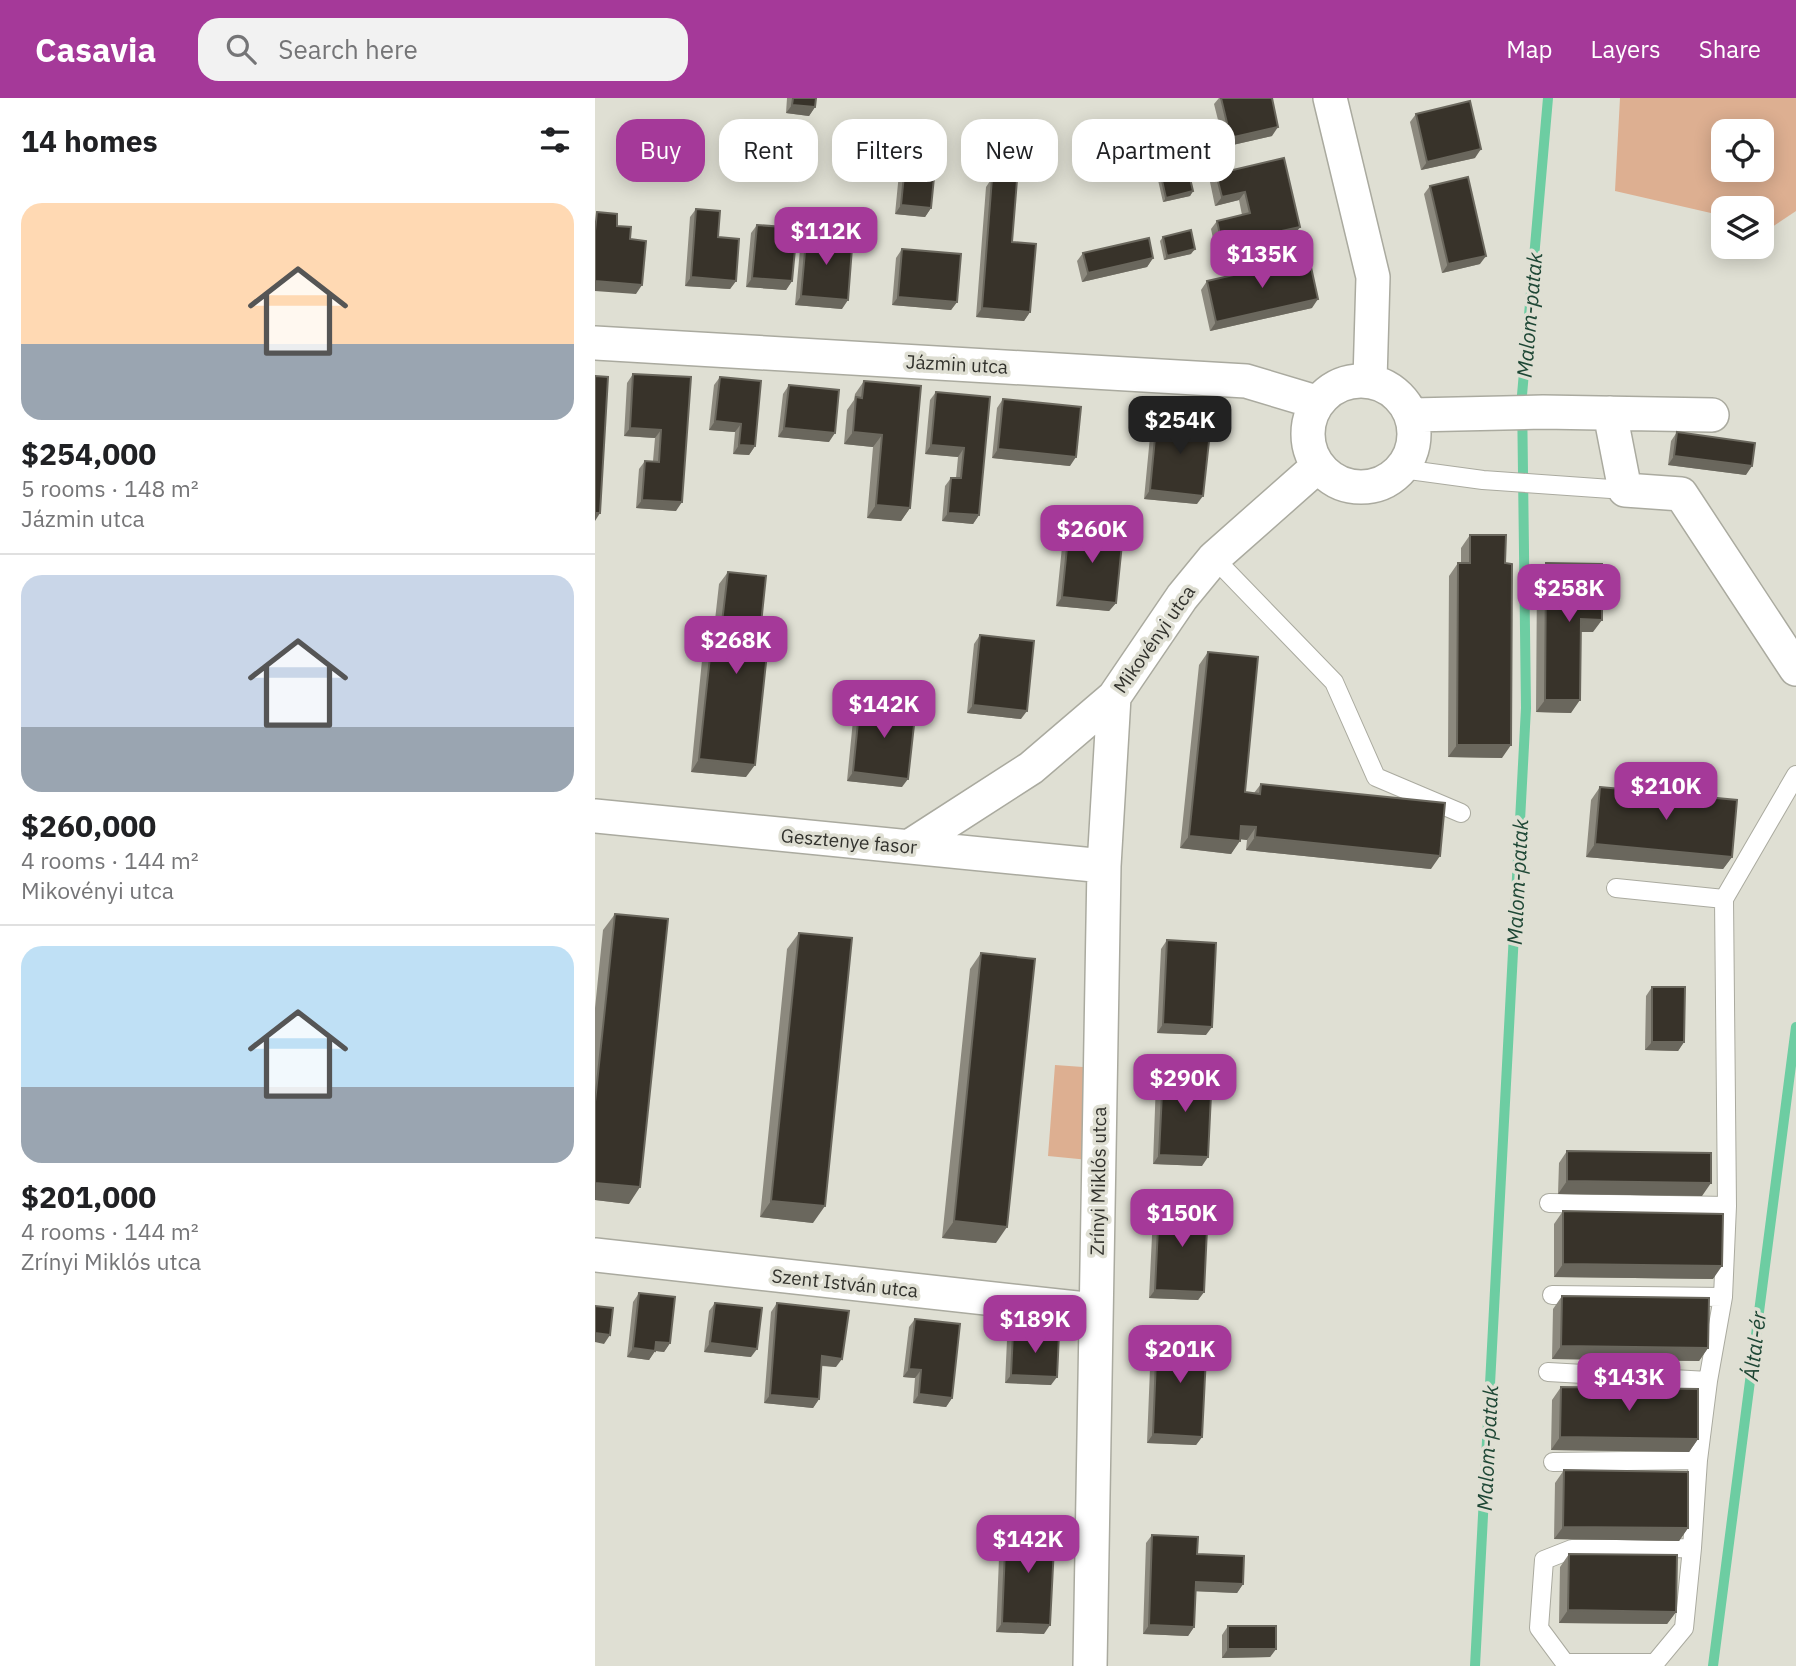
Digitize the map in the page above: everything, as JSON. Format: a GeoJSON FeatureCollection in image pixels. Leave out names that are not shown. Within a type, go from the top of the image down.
{"type":"FeatureCollection","features":[{"type":"Feature","properties":{"kind":"street"},"geometry":{"type":"LineString","coordinates":[[1330,98],[1373,277],[1370,380]]}},
{"type":"Feature","properties":{"kind":"street","name":"Jázmin utca"},"geometry":{"type":"LineString","coordinates":[[595,343],[1247,381],[1316,402]]}},
{"type":"Feature","properties":{"kind":"street"},"geometry":{"type":"LineString","coordinates":[[1370,380],[1396,392],[1412,415],[1414,443],[1402,469],[1383,483],[1359,488],[1336,482],[1318,466],[1308,443],[1309,418],[1316,402],[1344,382],[1370,380]]}},
{"type":"Feature","properties":{"kind":"street"},"geometry":{"type":"LineString","coordinates":[[1412,415],[1478,412],[1712,415]]}},
{"type":"Feature","properties":{"kind":"street"},"geometry":{"type":"LineString","coordinates":[[1610,413],[1625,490],[1681,494],[1796,669]]}},
{"type":"Feature","properties":{"kind":"street","name":"Mikovényi utca"},"geometry":{"type":"LineString","coordinates":[[910,846],[1031,768],[1114,697],[1182,597],[1214,558],[1318,466]]}},
{"type":"Feature","properties":{"kind":"street","name":"Zrínyi Miklós utca"},"geometry":{"type":"LineString","coordinates":[[1090,1666],[1104,866],[1114,697]]}},
{"type":"Feature","properties":{"kind":"street","name":"Gesztenye fasor"},"geometry":{"type":"LineString","coordinates":[[595,816],[1104,866]]}},
{"type":"Feature","properties":{"kind":"street","name":"Szent István utca"},"geometry":{"type":"LineString","coordinates":[[595,1255],[1095,1311]]}},
{"type":"Feature","properties":{"kind":"lane"},"geometry":{"type":"LineString","coordinates":[[1402,469],[1483,481],[1625,490]]}},
{"type":"Feature","properties":{"kind":"lane"},"geometry":{"type":"LineString","coordinates":[[1214,558],[1334,682],[1376,777],[1461,813]]}},
{"type":"Feature","properties":{"kind":"lane"},"geometry":{"type":"LineString","coordinates":[[1692,1548],[1572,1549],[1544,1560],[1539,1628],[1565,1663],[1655,1663],[1684,1628],[1692,1548],[1698,1460],[1723,1297],[1727,1206],[1724,899],[1796,775]]}},
{"type":"Feature","properties":{"kind":"lane"},"geometry":{"type":"LineString","coordinates":[[1616,888],[1724,899]]}},
{"type":"Feature","properties":{"kind":"lane"},"geometry":{"type":"LineString","coordinates":[[1549,1203],[1727,1206]]}},
{"type":"Feature","properties":{"kind":"lane"},"geometry":{"type":"LineString","coordinates":[[1552,1295],[1723,1297]]}},
{"type":"Feature","properties":{"kind":"lane"},"geometry":{"type":"LineString","coordinates":[[1548,1372],[1708,1381]]}},
{"type":"Feature","properties":{"kind":"lane"},"geometry":{"type":"LineString","coordinates":[[1553,1462],[1698,1460]]}},
{"type":"Feature","properties":{"kind":"shaded area"},"geometry":{"type":"Polygon","coordinates":[[[1620,98],[1796,98],[1796,211],[1774,226],[1774,196],[1711,196],[1711,213],[1615,191],[1620,98]]]}},
{"type":"Feature","properties":{"kind":"shaded area"},"geometry":{"type":"Polygon","coordinates":[[[1055,1065],[1097,1068],[1089,1160],[1048,1156],[1055,1065]]]}},
{"type":"Feature","properties":{"kind":"building"},"geometry":{"type":"Polygon","coordinates":[[[793,98],[816,98],[815,107],[792,105],[793,98]]]}},
{"type":"Feature","properties":{"kind":"building"},"geometry":{"type":"Polygon","coordinates":[[[1221,98],[1272,98],[1278,127],[1235,137],[1235,119],[1226,119],[1221,98]]]}},
{"type":"Feature","properties":{"kind":"building"},"geometry":{"type":"Polygon","coordinates":[[[1470,101],[1481,149],[1427,162],[1416,114],[1470,101]]]}},
{"type":"Feature","properties":{"kind":"building"},"geometry":{"type":"Polygon","coordinates":[[[1284,158],[1300,227],[1222,244],[1217,221],[1250,213],[1245,192],[1222,197],[1218,182],[1235,182],[1235,170],[1284,158]]]}},
{"type":"Feature","properties":{"kind":"building"},"geometry":{"type":"Polygon","coordinates":[[[1468,177],[1486,256],[1448,264],[1430,186],[1468,177]]]}},
{"type":"Feature","properties":{"kind":"building"},"geometry":{"type":"Polygon","coordinates":[[[903,182],[934,182],[931,208],[901,205],[903,182]]]}},
{"type":"Feature","properties":{"kind":"building"},"geometry":{"type":"Polygon","coordinates":[[[992,182],[1017,182],[1012,242],[1036,244],[1030,312],[982,308],[992,182]]]}},
{"type":"Feature","properties":{"kind":"building"},"geometry":{"type":"Polygon","coordinates":[[[1162,182],[1191,182],[1193,191],[1166,198],[1162,182]]]}},
{"type":"Feature","properties":{"kind":"building"},"geometry":{"type":"Polygon","coordinates":[[[696,209],[720,211],[718,237],[739,239],[736,281],[691,277],[696,209]]]}},
{"type":"Feature","properties":{"kind":"building"},"geometry":{"type":"Polygon","coordinates":[[[597,212],[617,214],[617,226],[631,227],[630,239],[646,241],[642,285],[595,281],[597,212]]]}},
{"type":"Feature","properties":{"kind":"building"},"geometry":{"type":"Polygon","coordinates":[[[757,225],[797,228],[792,281],[752,278],[757,225]]]}},
{"type":"Feature","properties":{"kind":"building"},"geometry":{"type":"Polygon","coordinates":[[[807,229],[837,232],[836,247],[852,248],[848,300],[801,296],[807,229]]]}},
{"type":"Feature","properties":{"kind":"building"},"geometry":{"type":"Polygon","coordinates":[[[1191,230],[1195,249],[1167,256],[1163,237],[1191,230]]]}},
{"type":"Feature","properties":{"kind":"building"},"geometry":{"type":"Polygon","coordinates":[[[1149,238],[1153,258],[1088,273],[1083,253],[1149,238]]]}},
{"type":"Feature","properties":{"kind":"building"},"geometry":{"type":"Polygon","coordinates":[[[902,249],[961,254],[957,302],[898,297],[902,249]]]}},
{"type":"Feature","properties":{"kind":"building"},"geometry":{"type":"Polygon","coordinates":[[[1309,258],[1318,299],[1216,322],[1207,281],[1309,258]]]}},
{"type":"Feature","properties":{"kind":"building"},"geometry":{"type":"Polygon","coordinates":[[[633,374],[691,377],[682,502],[642,500],[645,461],[659,462],[661,430],[630,428],[633,374]]]}},
{"type":"Feature","properties":{"kind":"building"},"geometry":{"type":"Polygon","coordinates":[[[595,376],[608,377],[600,513],[595,513],[595,376]]]}},
{"type":"Feature","properties":{"kind":"building"},"geometry":{"type":"Polygon","coordinates":[[[720,377],[761,381],[755,446],[739,445],[741,424],[715,421],[720,377]]]}},
{"type":"Feature","properties":{"kind":"building"},"geometry":{"type":"Polygon","coordinates":[[[864,381],[921,386],[910,508],[876,505],[882,435],[853,432],[856,397],[862,398],[864,381]]]}},
{"type":"Feature","properties":{"kind":"building"},"geometry":{"type":"Polygon","coordinates":[[[789,385],[839,390],[835,433],[784,428],[789,385]]]}},
{"type":"Feature","properties":{"kind":"building"},"geometry":{"type":"Polygon","coordinates":[[[936,392],[990,397],[979,515],[948,513],[951,478],[961,478],[964,448],[931,445],[936,392]]]}},
{"type":"Feature","properties":{"kind":"building"},"geometry":{"type":"Polygon","coordinates":[[[1003,399],[1081,407],[1076,457],[998,449],[1003,399]]]}},
{"type":"Feature","properties":{"kind":"building"},"geometry":{"type":"Polygon","coordinates":[[[1157,417],[1211,423],[1203,496],[1150,490],[1157,417]]]}},
{"type":"Feature","properties":{"kind":"building"},"geometry":{"type":"Polygon","coordinates":[[[1677,432],[1755,443],[1752,466],[1674,456],[1677,432]]]}},
{"type":"Feature","properties":{"kind":"building"},"geometry":{"type":"Polygon","coordinates":[[[1069,528],[1123,534],[1116,603],[1062,597],[1069,528]]]}},
{"type":"Feature","properties":{"kind":"building"},"geometry":{"type":"Polygon","coordinates":[[[1470,535],[1506,535],[1505,563],[1512,564],[1511,745],[1457,745],[1458,563],[1470,563],[1470,535]]]}},
{"type":"Feature","properties":{"kind":"building"},"geometry":{"type":"Polygon","coordinates":[[[1546,563],[1602,564],[1602,620],[1581,619],[1580,700],[1545,700],[1546,563]]]}},
{"type":"Feature","properties":{"kind":"building"},"geometry":{"type":"Polygon","coordinates":[[[728,572],[766,576],[759,643],[768,644],[755,765],[699,759],[712,638],[720,639],[728,572]]]}},
{"type":"Feature","properties":{"kind":"building"},"geometry":{"type":"Polygon","coordinates":[[[980,635],[1034,641],[1027,711],[973,705],[980,635]]]}},
{"type":"Feature","properties":{"kind":"building"},"geometry":{"type":"Polygon","coordinates":[[[1208,652],[1258,657],[1245,792],[1260,794],[1261,784],[1445,803],[1440,856],[1255,837],[1256,827],[1241,826],[1240,841],[1189,836],[1208,652]]]}},
{"type":"Feature","properties":{"kind":"building"},"geometry":{"type":"Polygon","coordinates":[[[860,702],[916,707],[908,779],[853,772],[860,702]]]}},
{"type":"Feature","properties":{"kind":"building"},"geometry":{"type":"Polygon","coordinates":[[[1600,787],[1737,800],[1732,857],[1595,844],[1600,787]]]}},
{"type":"Feature","properties":{"kind":"building"},"geometry":{"type":"Polygon","coordinates":[[[615,914],[668,919],[640,1187],[595,1183],[595,1102],[615,914]]]}},
{"type":"Feature","properties":{"kind":"building"},"geometry":{"type":"Polygon","coordinates":[[[799,933],[852,938],[825,1206],[771,1201],[799,933]]]}},
{"type":"Feature","properties":{"kind":"building"},"geometry":{"type":"Polygon","coordinates":[[[1167,940],[1216,943],[1212,1027],[1163,1024],[1167,940]]]}},
{"type":"Feature","properties":{"kind":"building"},"geometry":{"type":"Polygon","coordinates":[[[981,953],[1035,959],[1007,1227],[954,1221],[981,953]]]}},
{"type":"Feature","properties":{"kind":"building"},"geometry":{"type":"Polygon","coordinates":[[[1652,987],[1685,987],[1684,1042],[1652,1042],[1652,987]]]}},
{"type":"Feature","properties":{"kind":"building"},"geometry":{"type":"Polygon","coordinates":[[[1163,1072],[1212,1074],[1208,1157],[1159,1155],[1163,1072]]]}},
{"type":"Feature","properties":{"kind":"building"},"geometry":{"type":"Polygon","coordinates":[[[1567,1151],[1711,1153],[1711,1183],[1567,1181],[1567,1151]]]}},
{"type":"Feature","properties":{"kind":"building"},"geometry":{"type":"Polygon","coordinates":[[[1159,1207],[1208,1208],[1204,1292],[1155,1290],[1159,1207]]]}},
{"type":"Feature","properties":{"kind":"building"},"geometry":{"type":"Polygon","coordinates":[[[1563,1211],[1723,1214],[1722,1266],[1563,1264],[1563,1211]]]}},
{"type":"Feature","properties":{"kind":"building"},"geometry":{"type":"Polygon","coordinates":[[[639,1293],[675,1297],[670,1343],[656,1342],[655,1351],[633,1348],[639,1293]]]}},
{"type":"Feature","properties":{"kind":"building"},"geometry":{"type":"Polygon","coordinates":[[[1562,1296],[1709,1298],[1708,1348],[1561,1346],[1562,1296]]]}},
{"type":"Feature","properties":{"kind":"building"},"geometry":{"type":"Polygon","coordinates":[[[715,1303],[762,1308],[757,1349],[710,1343],[715,1303]]]}},
{"type":"Feature","properties":{"kind":"building"},"geometry":{"type":"Polygon","coordinates":[[[777,1303],[849,1311],[842,1359],[822,1356],[819,1399],[770,1395],[777,1303]]]}},
{"type":"Feature","properties":{"kind":"building"},"geometry":{"type":"Polygon","coordinates":[[[595,1306],[613,1308],[610,1335],[595,1333],[595,1306]]]}},
{"type":"Feature","properties":{"kind":"building"},"geometry":{"type":"Polygon","coordinates":[[[915,1319],[960,1324],[952,1398],[919,1394],[921,1370],[909,1369],[915,1319]]]}},
{"type":"Feature","properties":{"kind":"building"},"geometry":{"type":"Polygon","coordinates":[[[1013,1332],[1059,1334],[1057,1377],[1011,1375],[1013,1332]]]}},
{"type":"Feature","properties":{"kind":"building"},"geometry":{"type":"Polygon","coordinates":[[[1157,1334],[1207,1336],[1202,1437],[1153,1434],[1157,1334]]]}},
{"type":"Feature","properties":{"kind":"building"},"geometry":{"type":"Polygon","coordinates":[[[1561,1387],[1698,1389],[1698,1439],[1560,1437],[1561,1387]]]}},
{"type":"Feature","properties":{"kind":"building"},"geometry":{"type":"Polygon","coordinates":[[[1564,1470],[1688,1472],[1688,1528],[1563,1527],[1564,1470]]]}},
{"type":"Feature","properties":{"kind":"building"},"geometry":{"type":"Polygon","coordinates":[[[1006,1525],[1055,1527],[1050,1625],[1002,1623],[1006,1525]]]}},
{"type":"Feature","properties":{"kind":"building"},"geometry":{"type":"Polygon","coordinates":[[[1152,1535],[1198,1537],[1197,1554],[1244,1556],[1243,1584],[1196,1582],[1194,1627],[1149,1625],[1152,1535]]]}},
{"type":"Feature","properties":{"kind":"building"},"geometry":{"type":"Polygon","coordinates":[[[1569,1554],[1677,1555],[1676,1612],[1568,1610],[1569,1554]]]}},
{"type":"Feature","properties":{"kind":"building"},"geometry":{"type":"Polygon","coordinates":[[[1228,1626],[1276,1626],[1276,1649],[1228,1649],[1228,1626]]]}},
{"type":"Feature","properties":{"kind":"waterway","name":"Malom-patak"},"geometry":{"type":"LineString","coordinates":[[1475,1666],[1526,708],[1522,395],[1548,98]]}},
{"type":"Feature","properties":{"kind":"waterway","name":"Által-ér"},"geometry":{"type":"LineString","coordinates":[[1713,1666],[1796,1027]]}}]}
